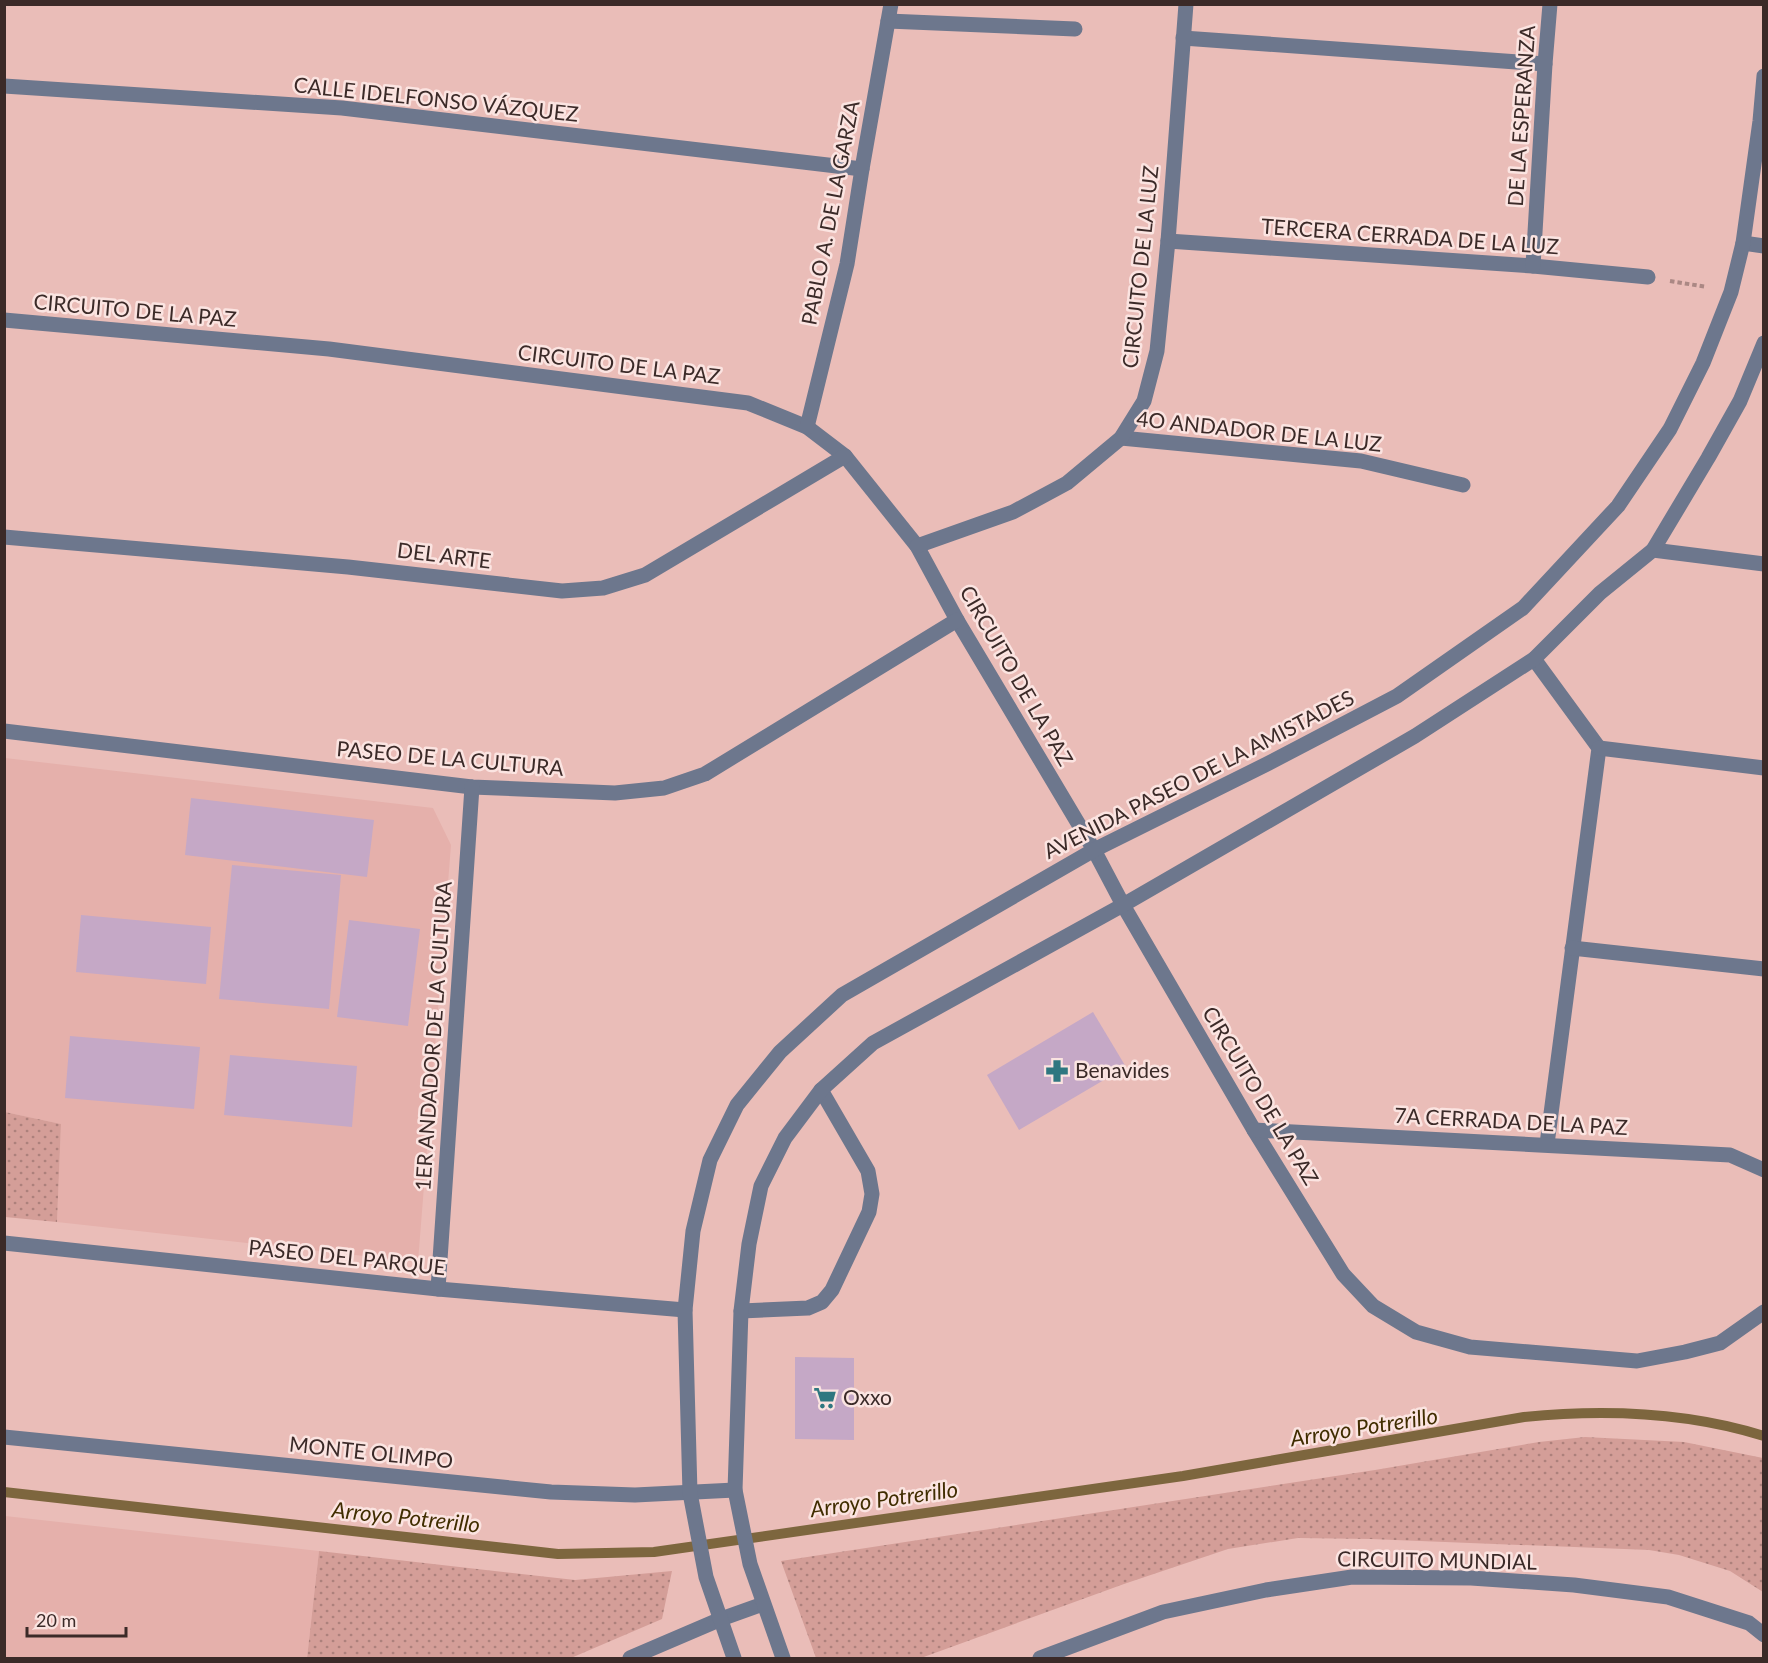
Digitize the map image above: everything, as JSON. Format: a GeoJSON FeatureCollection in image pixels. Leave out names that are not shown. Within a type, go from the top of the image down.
{"type":"FeatureCollection","features":[{"type":"Feature","properties":{"kind":"street","name":"PABLO A. DE LA GARZA"},"geometry":{"type":"LineString","coordinates":[[807,427],[847,264],[891,4]]}},
{"type":"Feature","properties":{"kind":"street","name":"CIRCUITO DE LA LUZ"},"geometry":{"type":"LineString","coordinates":[[917,546],[1013,512],[1067,483],[1121,438],[1144,401],[1157,351],[1168,241],[1186,4]]}},
{"type":"Feature","properties":{"kind":"street","name":"DE LA ESPERANZA"},"geometry":{"type":"LineString","coordinates":[[1533,266],[1550,4]]}},
{"type":"Feature","properties":{"kind":"street"},"geometry":{"type":"LineString","coordinates":[[888,21],[1075,29]]}},
{"type":"Feature","properties":{"kind":"street"},"geometry":{"type":"LineString","coordinates":[[1183,38],[1545,64]]}},
{"type":"Feature","properties":{"kind":"street","name":"AVENIDA PASEO DE LA AMISTADES"},"geometry":{"type":"LineString","coordinates":[[734,1659],[706,1577],[690,1493],[685,1310],[693,1231],[710,1160],[737,1105],[780,1052],[842,995],[1094,850],[1397,696],[1523,608],[1618,506],[1670,429],[1703,363],[1731,292],[1743,243],[1764,76]]}},
{"type":"Feature","properties":{"kind":"street","name":"CALLE IDELFONSO VÁZQUEZ"},"geometry":{"type":"LineString","coordinates":[[4,86],[342,108],[862,169]]}},
{"type":"Feature","properties":{"kind":"street","name":"TERCERA CERRADA DE LA LUZ"},"geometry":{"type":"LineString","coordinates":[[1168,241],[1533,266],[1648,277]]}},
{"type":"Feature","properties":{"kind":"street"},"geometry":{"type":"LineString","coordinates":[[1743,243],[1764,246]]}},
{"type":"Feature","properties":{"kind":"street","name":"CIRCUITO DE LA PAZ"},"geometry":{"type":"LineString","coordinates":[[4,321],[329,349],[748,403],[807,427],[845,456],[917,546],[957,620],[1094,850],[1123,905],[1254,1130],[1343,1274],[1373,1306],[1416,1332],[1470,1347],[1637,1361],[1720,1343],[1764,1312]]}},
{"type":"Feature","properties":{"kind":"street"},"geometry":{"type":"LineString","coordinates":[[783,1659],[750,1564],[735,1490],[741,1311],[749,1244],[761,1186],[785,1138],[821,1089],[873,1043],[1123,905],[1415,736],[1534,659],[1600,593],[1653,549],[1740,401],[1764,343]]}},
{"type":"Feature","properties":{"kind":"street","name":"4O ANDADOR DE LA LUZ"},"geometry":{"type":"LineString","coordinates":[[1121,438],[1360,461],[1463,485]]}},
{"type":"Feature","properties":{"kind":"street","name":"DEL ARTE"},"geometry":{"type":"LineString","coordinates":[[4,537],[348,567],[562,591],[603,588],[645,575],[845,456]]}},
{"type":"Feature","properties":{"kind":"street"},"geometry":{"type":"LineString","coordinates":[[1653,549],[1764,564]]}},
{"type":"Feature","properties":{"kind":"street","name":"PASEO DE LA CULTURA"},"geometry":{"type":"LineString","coordinates":[[4,731],[472,787],[615,793],[664,788],[705,774],[957,620]]}},
{"type":"Feature","properties":{"kind":"street"},"geometry":{"type":"LineString","coordinates":[[1534,659],[1599,748],[1547,1144]]}},
{"type":"Feature","properties":{"kind":"street"},"geometry":{"type":"LineString","coordinates":[[1599,748],[1764,768]]}},
{"type":"Feature","properties":{"kind":"street","name":"1ER ANDADOR DE LA CULTURA"},"geometry":{"type":"LineString","coordinates":[[438,1289],[472,787]]}},
{"type":"Feature","properties":{"kind":"street"},"geometry":{"type":"LineString","coordinates":[[1572,948],[1764,969]]}},
{"type":"Feature","properties":{"kind":"street"},"geometry":{"type":"LineString","coordinates":[[741,1311],[808,1308],[822,1302],[832,1290],[869,1212],[872,1194],[868,1171],[821,1089]]}},
{"type":"Feature","properties":{"kind":"street","name":"7A CERRADA DE LA PAZ"},"geometry":{"type":"LineString","coordinates":[[1254,1130],[1730,1155],[1764,1170]]}},
{"type":"Feature","properties":{"kind":"street","name":"PASEO DEL PARQUE"},"geometry":{"type":"LineString","coordinates":[[4,1243],[438,1289],[685,1310]]}},
{"type":"Feature","properties":{"kind":"street","name":"MONTE OLIMPO"},"geometry":{"type":"LineString","coordinates":[[4,1437],[551,1492],[635,1494],[735,1490]]}},
{"type":"Feature","properties":{"kind":"street","name":"CIRCUITO MUNDIAL"},"geometry":{"type":"LineString","coordinates":[[1040,1659],[1163,1612],[1266,1590],[1352,1577],[1471,1578],[1574,1585],[1668,1597],[1749,1623],[1764,1635]]}},
{"type":"Feature","properties":{"kind":"street"},"geometry":{"type":"LineString","coordinates":[[630,1659],[721,1619],[763,1604]]}},
{"type":"Feature","properties":{"kind":"path"},"geometry":{"type":"LineString","coordinates":[[1648,277],[1731,292]]}},
{"type":"Feature","properties":{"kind":"shaded area"},"geometry":{"type":"Polygon","coordinates":[[[5,758],[433,808],[451,845],[418,1262],[57,1222],[61,1124],[5,1112],[5,758]]]}},
{"type":"Feature","properties":{"kind":"shaded area"},"geometry":{"type":"Polygon","coordinates":[[[5,1112],[61,1124],[57,1222],[5,1217],[5,1112]]]}},
{"type":"Feature","properties":{"kind":"shaded area"},"geometry":{"type":"Polygon","coordinates":[[[1585,1437],[1684,1442],[1763,1458],[1763,1592],[1730,1571],[1679,1555],[1649,1550],[1298,1538],[1228,1549],[1124,1584],[921,1658],[816,1658],[781,1561],[1375,1470],[1539,1442],[1585,1437]]]}},
{"type":"Feature","properties":{"kind":"shaded area"},"geometry":{"type":"Polygon","coordinates":[[[5,1516],[319,1551],[307,1658],[5,1658],[5,1516]]]}},
{"type":"Feature","properties":{"kind":"shaded area"},"geometry":{"type":"Polygon","coordinates":[[[319,1551],[575,1580],[672,1571],[662,1619],[571,1658],[307,1658],[319,1551]]]}},
{"type":"Feature","properties":{"kind":"building"},"geometry":{"type":"Polygon","coordinates":[[[191,798],[374,820],[367,877],[185,855],[191,798]]]}},
{"type":"Feature","properties":{"kind":"building"},"geometry":{"type":"Polygon","coordinates":[[[232,865],[341,875],[329,1009],[219,999],[232,865]]]}},
{"type":"Feature","properties":{"kind":"building"},"geometry":{"type":"Polygon","coordinates":[[[81,915],[211,927],[206,984],[76,972],[81,915]]]}},
{"type":"Feature","properties":{"kind":"building"},"geometry":{"type":"Polygon","coordinates":[[[349,920],[420,929],[408,1026],[337,1017],[349,920]]]}},
{"type":"Feature","properties":{"kind":"building","name":"Benavides"},"geometry":{"type":"Polygon","coordinates":[[[1093,1012],[1126,1067],[1019,1130],[987,1075],[1093,1012]]]}},
{"type":"Feature","properties":{"kind":"building"},"geometry":{"type":"Polygon","coordinates":[[[70,1036],[200,1047],[194,1109],[65,1098],[70,1036]]]}},
{"type":"Feature","properties":{"kind":"building"},"geometry":{"type":"Polygon","coordinates":[[[230,1055],[357,1066],[352,1127],[224,1115],[230,1055]]]}},
{"type":"Feature","properties":{"kind":"building","name":"Oxxo"},"geometry":{"type":"Polygon","coordinates":[[[795,1357],[854,1358],[854,1440],[795,1439],[795,1357]]]}},
{"type":"Feature","properties":{"kind":"waterway","name":"Arroyo Potrerillo"},"geometry":{"type":"LineString","coordinates":[[4,1492],[558,1554],[654,1552],[1183,1476],[1524,1417],[1584,1413],[1645,1414],[1705,1422],[1764,1436]]}},
{"type":"Feature","properties":{"kind":"place","name":"Benavides"},"geometry":{"type":"Point","coordinates":[1057,1071]}},
{"type":"Feature","properties":{"kind":"place","name":"Oxxo"},"geometry":{"type":"Point","coordinates":[825,1398]}}]}
